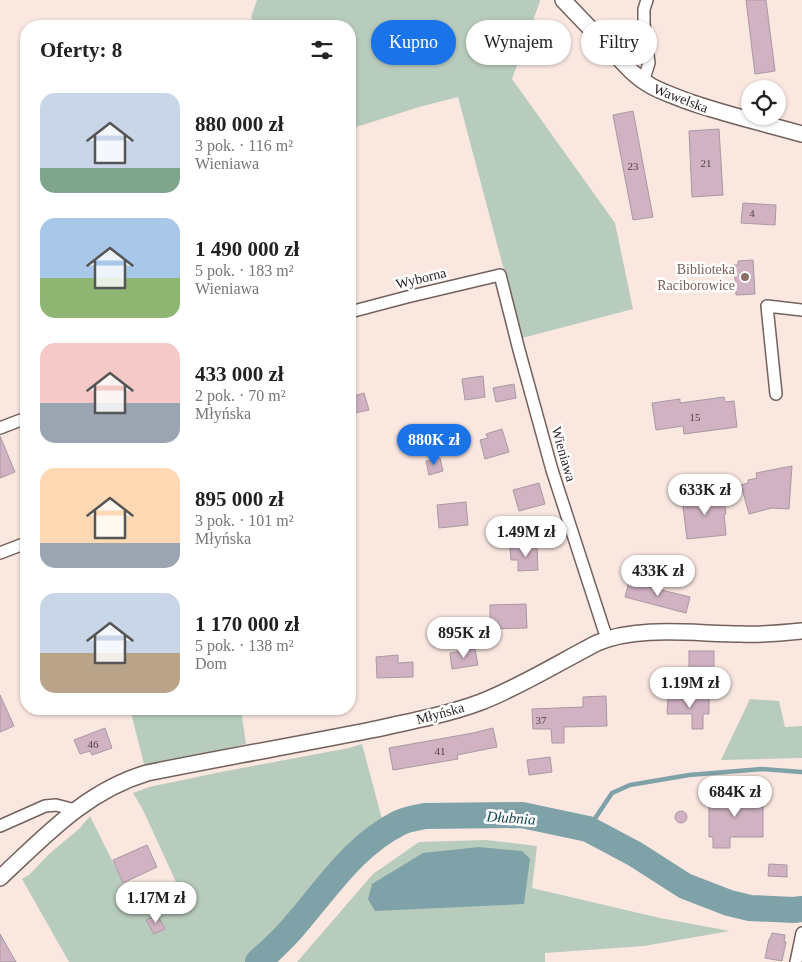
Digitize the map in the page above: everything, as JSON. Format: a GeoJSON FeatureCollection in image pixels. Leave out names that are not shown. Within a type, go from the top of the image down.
{"type":"FeatureCollection","features":[{"type":"Feature","properties":{"kind":"street","name":"Wawelska"},"geometry":{"type":"LineString","coordinates":[[563,0],[643,82],[709,109],[802,134]]}},
{"type":"Feature","properties":{"kind":"street"},"geometry":{"type":"LineString","coordinates":[[643,82],[649,63],[644,24],[644,9],[647,0]]}},
{"type":"Feature","properties":{"kind":"street","name":"Wyborna"},"geometry":{"type":"LineString","coordinates":[[356,310],[500,275]]}},
{"type":"Feature","properties":{"kind":"street","name":"Wieniawa"},"geometry":{"type":"LineString","coordinates":[[500,275],[552,470],[608,638]]}},
{"type":"Feature","properties":{"kind":"street"},"geometry":{"type":"LineString","coordinates":[[776,394],[767,306],[802,310]]}},
{"type":"Feature","properties":{"kind":"street"},"geometry":{"type":"LineString","coordinates":[[0,428],[20,420]]}},
{"type":"Feature","properties":{"kind":"street"},"geometry":{"type":"LineString","coordinates":[[0,553],[20,545]]}},
{"type":"Feature","properties":{"kind":"street","name":"Młyńska"},"geometry":{"type":"LineString","coordinates":[[0,878],[86,802],[131,777],[147,772],[355,733],[460,709],[511,689],[608,638],[646,632],[744,634],[802,631]]}},
{"type":"Feature","properties":{"kind":"street"},"geometry":{"type":"LineString","coordinates":[[0,826],[45,806],[56,805],[75,810]]}},
{"type":"Feature","properties":{"kind":"street"},"geometry":{"type":"LineString","coordinates":[[796,962],[802,933]]}},
{"type":"Feature","properties":{"kind":"green space"},"geometry":{"type":"Polygon","coordinates":[[[257,0],[540,0],[533,20],[466,20],[466,65],[517,65],[512,79],[615,223],[633,309],[522,338],[458,97],[356,127],[356,20],[252,20],[251,17],[257,0]]]}},
{"type":"Feature","properties":{"kind":"green space"},"geometry":{"type":"Polygon","coordinates":[[[750,699],[779,701],[785,727],[802,726],[802,758],[721,760],[750,699]]]}},
{"type":"Feature","properties":{"kind":"green space"},"geometry":{"type":"Polygon","coordinates":[[[132,715],[242,715],[246,744],[145,768],[132,715]]]}},
{"type":"Feature","properties":{"kind":"green space"},"geometry":{"type":"Polygon","coordinates":[[[362,744],[382,819],[324,871],[341,884],[278,962],[69,962],[22,879],[30,874],[49,854],[80,828],[90,816],[138,913],[181,893],[143,810],[133,793],[149,787],[362,744]]]}},
{"type":"Feature","properties":{"kind":"green space"},"geometry":{"type":"Polygon","coordinates":[[[486,840],[537,846],[532,888],[660,918],[730,931],[644,946],[545,953],[545,962],[297,962],[373,874],[419,842],[486,840]]]}},
{"type":"Feature","properties":{"kind":"water"},"geometry":{"type":"Polygon","coordinates":[[[479,847],[522,851],[530,859],[524,904],[375,911],[368,899],[372,884],[423,853],[479,847]]]}},
{"type":"Feature","properties":{"kind":"building"},"geometry":{"type":"Polygon","coordinates":[[[746,0],[766,0],[775,71],[755,74],[746,0]]]}},
{"type":"Feature","properties":{"kind":"building"},"geometry":{"type":"Polygon","coordinates":[[[633,111],[653,217],[633,220],[613,115],[633,111]]]}},
{"type":"Feature","properties":{"kind":"building"},"geometry":{"type":"Polygon","coordinates":[[[719,129],[723,195],[692,197],[689,131],[719,129]]]}},
{"type":"Feature","properties":{"kind":"building"},"geometry":{"type":"Polygon","coordinates":[[[743,203],[776,205],[775,225],[741,223],[743,203]]]}},
{"type":"Feature","properties":{"kind":"building","name":"Biblioteka Raciborowice"},"geometry":{"type":"Polygon","coordinates":[[[753,260],[755,294],[736,295],[734,265],[738,265],[738,261],[753,260]]]}},
{"type":"Feature","properties":{"kind":"building"},"geometry":{"type":"Polygon","coordinates":[[[483,376],[485,397],[465,400],[462,379],[483,376]]]}},
{"type":"Feature","properties":{"kind":"building"},"geometry":{"type":"Polygon","coordinates":[[[514,384],[516,398],[496,402],[493,388],[514,384]]]}},
{"type":"Feature","properties":{"kind":"building"},"geometry":{"type":"Polygon","coordinates":[[[364,393],[369,410],[356,413],[356,395],[364,393]]]}},
{"type":"Feature","properties":{"kind":"building"},"geometry":{"type":"Polygon","coordinates":[[[724,397],[725,402],[734,401],[737,427],[684,434],[683,426],[656,430],[652,403],[680,399],[680,403],[724,397]]]}},
{"type":"Feature","properties":{"kind":"building"},"geometry":{"type":"Polygon","coordinates":[[[502,429],[509,452],[485,459],[480,440],[488,438],[486,434],[502,429]]]}},
{"type":"Feature","properties":{"kind":"building"},"geometry":{"type":"Polygon","coordinates":[[[0,436],[15,472],[0,478],[0,436]]]}},
{"type":"Feature","properties":{"kind":"building"},"geometry":{"type":"Polygon","coordinates":[[[440,458],[443,471],[429,475],[426,461],[440,458]]]}},
{"type":"Feature","properties":{"kind":"building"},"geometry":{"type":"Polygon","coordinates":[[[792,466],[789,509],[772,508],[749,514],[741,485],[748,483],[748,480],[757,478],[756,473],[792,466]]]}},
{"type":"Feature","properties":{"kind":"building"},"geometry":{"type":"Polygon","coordinates":[[[539,483],[545,504],[519,511],[513,490],[539,483]]]}},
{"type":"Feature","properties":{"kind":"building"},"geometry":{"type":"Polygon","coordinates":[[[723,493],[726,535],[687,539],[682,498],[723,493]]]}},
{"type":"Feature","properties":{"kind":"building"},"geometry":{"type":"Polygon","coordinates":[[[466,502],[468,525],[439,528],[437,505],[466,502]]]}},
{"type":"Feature","properties":{"kind":"building"},"geometry":{"type":"Polygon","coordinates":[[[515,518],[517,541],[503,541],[502,519],[515,518]]]}},
{"type":"Feature","properties":{"kind":"building"},"geometry":{"type":"Polygon","coordinates":[[[537,546],[538,570],[518,571],[518,560],[511,560],[510,548],[537,546]]]}},
{"type":"Feature","properties":{"kind":"building"},"geometry":{"type":"Polygon","coordinates":[[[629,582],[690,597],[686,613],[625,597],[629,582]]]}},
{"type":"Feature","properties":{"kind":"building"},"geometry":{"type":"Polygon","coordinates":[[[526,604],[527,628],[490,629],[490,605],[526,604]]]}},
{"type":"Feature","properties":{"kind":"building"},"geometry":{"type":"Polygon","coordinates":[[[475,649],[478,665],[452,669],[450,653],[475,649]]]}},
{"type":"Feature","properties":{"kind":"building"},"geometry":{"type":"Polygon","coordinates":[[[689,651],[714,651],[714,675],[689,675],[689,651]]]}},
{"type":"Feature","properties":{"kind":"building"},"geometry":{"type":"Polygon","coordinates":[[[398,655],[398,663],[413,662],[413,677],[377,678],[376,657],[398,655]]]}},
{"type":"Feature","properties":{"kind":"building"},"geometry":{"type":"Polygon","coordinates":[[[0,695],[14,726],[0,732],[0,695]]]}},
{"type":"Feature","properties":{"kind":"building"},"geometry":{"type":"Polygon","coordinates":[[[606,696],[607,726],[564,727],[564,743],[552,743],[551,729],[533,729],[532,709],[583,707],[583,697],[606,696]]]}},
{"type":"Feature","properties":{"kind":"building"},"geometry":{"type":"Polygon","coordinates":[[[668,697],[709,697],[709,714],[703,714],[703,729],[692,729],[692,714],[667,714],[668,697]]]}},
{"type":"Feature","properties":{"kind":"building"},"geometry":{"type":"Polygon","coordinates":[[[105,728],[112,748],[92,755],[90,751],[80,754],[74,740],[105,728]]]}},
{"type":"Feature","properties":{"kind":"building"},"geometry":{"type":"Polygon","coordinates":[[[493,728],[497,747],[457,755],[458,759],[393,770],[389,748],[493,728]]]}},
{"type":"Feature","properties":{"kind":"building"},"geometry":{"type":"Polygon","coordinates":[[[550,757],[552,772],[529,775],[527,760],[550,757]]]}},
{"type":"Feature","properties":{"kind":"building"},"geometry":{"type":"Polygon","coordinates":[[[709,795],[763,796],[763,837],[730,837],[730,848],[713,848],[713,837],[709,837],[709,795]]]}},
{"type":"Feature","properties":{"kind":"building"},"geometry":{"type":"Polygon","coordinates":[[[679,811],[683,811],[687,817],[683,823],[679,823],[675,819],[675,815],[679,811]]]}},
{"type":"Feature","properties":{"kind":"building"},"geometry":{"type":"Polygon","coordinates":[[[147,845],[157,867],[123,883],[113,860],[147,845]]]}},
{"type":"Feature","properties":{"kind":"building"},"geometry":{"type":"Polygon","coordinates":[[[769,864],[787,865],[787,877],[768,876],[769,864]]]}},
{"type":"Feature","properties":{"kind":"building"},"geometry":{"type":"Polygon","coordinates":[[[157,915],[165,929],[154,934],[146,920],[157,915]]]}},
{"type":"Feature","properties":{"kind":"building"},"geometry":{"type":"Polygon","coordinates":[[[772,933],[785,935],[784,942],[786,942],[782,961],[765,958],[772,933]]]}},
{"type":"Feature","properties":{"kind":"building"},"geometry":{"type":"Polygon","coordinates":[[[0,934],[16,962],[0,962],[0,934]]]}},
{"type":"Feature","properties":{"kind":"waterway"},"geometry":{"type":"LineString","coordinates":[[588,829],[612,793],[630,785],[689,775],[762,769],[802,772]]}},
{"type":"Feature","properties":{"kind":"waterway","name":"Dłubnia"},"geometry":{"type":"LineString","coordinates":[[258,962],[278,944],[355,855],[383,832],[399,823],[425,816],[522,815],[588,829],[635,854],[685,886],[729,903],[750,908],[802,909]]}},
{"type":"Feature","properties":{"kind":"place","name":"Biblioteka Raciborowice"},"geometry":{"type":"Point","coordinates":[745,277]}}]}
